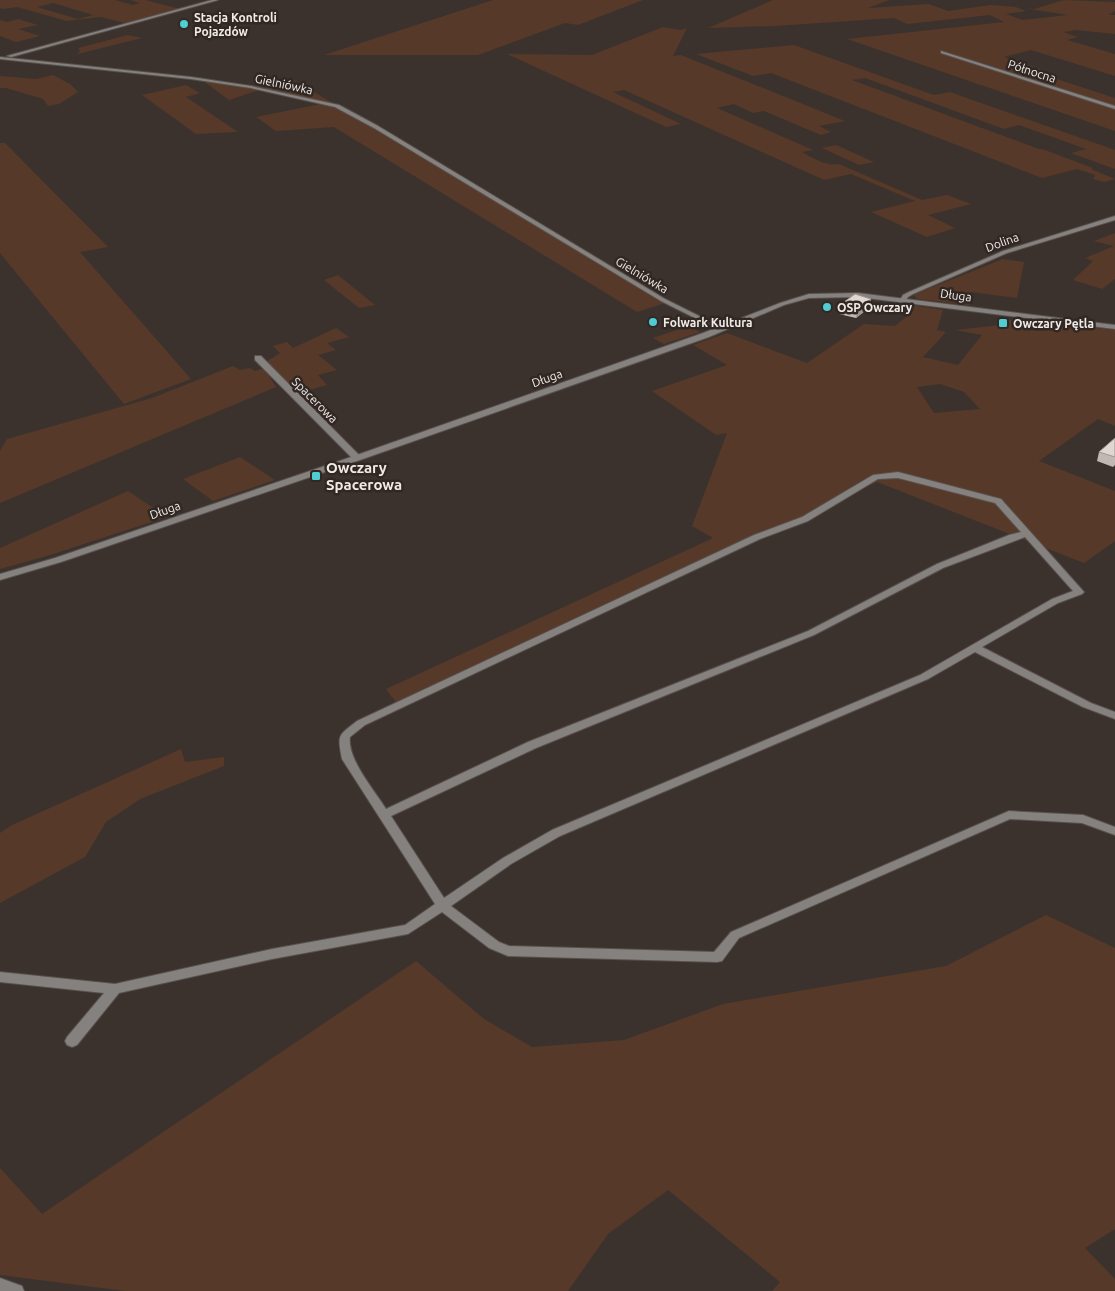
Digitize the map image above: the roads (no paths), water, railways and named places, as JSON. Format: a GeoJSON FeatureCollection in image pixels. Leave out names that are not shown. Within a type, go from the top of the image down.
{"type":"FeatureCollection","features":[{"type":"Feature","properties":{"kind":"street","name":"Gielniówka"},"geometry":{"type":"LineString","coordinates":[[2,58],[216,0]]}},
{"type":"Feature","properties":{"kind":"street","name":"Północna"},"geometry":{"type":"LineString","coordinates":[[943,52],[1115,108]]}},
{"type":"Feature","properties":{"kind":"street","name":"Gielniówka"},"geometry":{"type":"LineString","coordinates":[[2,58],[204,80],[337,106],[376,127],[663,300],[721,329]]}},
{"type":"Feature","properties":{"kind":"street","name":"Dolina"},"geometry":{"type":"LineString","coordinates":[[903,300],[905,296],[911,293],[1000,254],[1068,231],[1115,218]]}},
{"type":"Feature","properties":{"kind":"street","name":"Długa"},"geometry":{"type":"LineString","coordinates":[[0,576],[58,560],[357,458],[721,329],[782,304],[809,296],[858,296],[903,300],[1115,327]]}},
{"type":"Feature","properties":{"kind":"street","name":"Spacerowa"},"geometry":{"type":"LineString","coordinates":[[258,358],[357,458]]}},
{"type":"Feature","properties":{"kind":"street"},"geometry":{"type":"LineString","coordinates":[[0,978],[115,989],[272,954],[408,930],[442,906],[507,861],[556,833],[924,677],[1055,601],[1079,592],[998,501],[914,478],[898,475],[876,476],[805,519],[757,537],[361,723],[351,730],[345,736],[344,742],[348,759],[442,906],[494,945],[508,951],[717,957],[734,936],[1009,815],[1067,816],[1115,832]]}},
{"type":"Feature","properties":{"kind":"street"},"geometry":{"type":"LineString","coordinates":[[384,815],[532,745],[811,634],[933,568],[1012,537],[1028,533]]}},
{"type":"Feature","properties":{"kind":"street"},"geometry":{"type":"LineString","coordinates":[[976,648],[1087,705],[1115,716]]}},
{"type":"Feature","properties":{"kind":"street"},"geometry":{"type":"LineString","coordinates":[[72,1041],[115,989]]}},
{"type":"Feature","properties":{"kind":"street"},"geometry":{"type":"LineString","coordinates":[[0,1286],[16,1291]]}},
{"type":"Feature","properties":{"kind":"place","name":"Stacja Kontroli Pojazdów"},"geometry":{"type":"Point","coordinates":[184,24]}},
{"type":"Feature","properties":{"kind":"place","name":"OSP Owczary"},"geometry":{"type":"Point","coordinates":[827,307]}},
{"type":"Feature","properties":{"kind":"place","name":"Folwark Kultura"},"geometry":{"type":"Point","coordinates":[653,322]}},
{"type":"Feature","properties":{"kind":"place","name":"Owczary Pętla"},"geometry":{"type":"Point","coordinates":[1003,323]}},
{"type":"Feature","properties":{"kind":"place","name":"Owczary Spacerowa"},"geometry":{"type":"Point","coordinates":[316,476]}}]}
